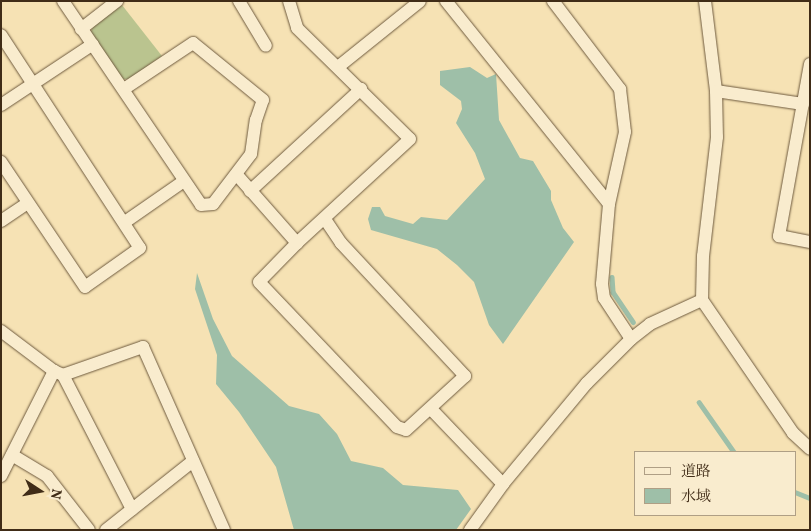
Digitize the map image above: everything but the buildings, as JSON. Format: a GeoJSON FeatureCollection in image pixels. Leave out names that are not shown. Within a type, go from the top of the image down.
{"type":"FeatureCollection","features":[{"type":"Feature","properties":{"kind":"street"},"geometry":{"type":"LineString","coordinates":[[63,1],[81,29],[94,44],[184,181],[201,204],[213,204],[237,176],[252,154],[256,120],[263,100],[238,76],[193,43],[124,89]]}},
{"type":"Feature","properties":{"kind":"street"},"geometry":{"type":"LineString","coordinates":[[81,29],[117,1]]}},
{"type":"Feature","properties":{"kind":"street"},"geometry":{"type":"LineString","coordinates":[[239,1],[266,46]]}},
{"type":"Feature","properties":{"kind":"street"},"geometry":{"type":"LineString","coordinates":[[289,1],[296,28],[361,89],[410,139],[297,243],[259,282],[397,428],[406,430],[465,376],[341,243],[325,219]]}},
{"type":"Feature","properties":{"kind":"street"},"geometry":{"type":"LineString","coordinates":[[338,67],[420,1]]}},
{"type":"Feature","properties":{"kind":"street"},"geometry":{"type":"LineString","coordinates":[[446,1],[608,204]]}},
{"type":"Feature","properties":{"kind":"street"},"geometry":{"type":"LineString","coordinates":[[553,1],[620,89],[625,132],[608,204],[602,284],[604,298],[632,339]]}},
{"type":"Feature","properties":{"kind":"street"},"geometry":{"type":"LineString","coordinates":[[705,1],[716,91],[717,138],[703,256],[702,300],[793,433],[810,449]]}},
{"type":"Feature","properties":{"kind":"street"},"geometry":{"type":"LineString","coordinates":[[1,35],[125,222],[140,248],[84,287],[1,162]]}},
{"type":"Feature","properties":{"kind":"street"},"geometry":{"type":"LineString","coordinates":[[1,105],[94,44]]}},
{"type":"Feature","properties":{"kind":"street"},"geometry":{"type":"LineString","coordinates":[[810,64],[779,236],[810,242]]}},
{"type":"Feature","properties":{"kind":"street"},"geometry":{"type":"LineString","coordinates":[[250,191],[361,89]]}},
{"type":"Feature","properties":{"kind":"street"},"geometry":{"type":"LineString","coordinates":[[716,91],[803,104]]}},
{"type":"Feature","properties":{"kind":"street"},"geometry":{"type":"LineString","coordinates":[[237,176],[297,243]]}},
{"type":"Feature","properties":{"kind":"street"},"geometry":{"type":"LineString","coordinates":[[125,222],[184,181]]}},
{"type":"Feature","properties":{"kind":"street"},"geometry":{"type":"LineString","coordinates":[[1,220],[28,203]]}},
{"type":"Feature","properties":{"kind":"street"},"geometry":{"type":"LineString","coordinates":[[470,530],[503,484],[587,383],[650,324],[702,300]]}},
{"type":"Feature","properties":{"kind":"street"},"geometry":{"type":"LineString","coordinates":[[1,331],[58,373],[132,510]]}},
{"type":"Feature","properties":{"kind":"street"},"geometry":{"type":"LineString","coordinates":[[1,476],[58,373],[143,347],[224,530]]}},
{"type":"Feature","properties":{"kind":"street"},"geometry":{"type":"LineString","coordinates":[[431,409],[503,484]]}},
{"type":"Feature","properties":{"kind":"street"},"geometry":{"type":"LineString","coordinates":[[12,455],[47,476],[89,530]]}},
{"type":"Feature","properties":{"kind":"street"},"geometry":{"type":"LineString","coordinates":[[106,530],[193,461]]}},
{"type":"Feature","properties":{"kind":"shaded area"},"geometry":{"type":"Polygon","coordinates":[[[122,5],[162,56],[129,79],[121,79],[91,32],[93,26],[122,5]]]}},
{"type":"Feature","properties":{"kind":"water"},"geometry":{"type":"Polygon","coordinates":[[[470,67],[487,78],[496,74],[499,120],[520,158],[533,161],[551,191],[551,200],[563,228],[574,242],[503,344],[489,325],[474,282],[457,265],[437,249],[371,230],[368,219],[372,207],[380,207],[385,216],[413,224],[421,217],[447,220],[485,179],[475,153],[456,123],[462,109],[461,101],[440,85],[440,71],[470,67]]]}},
{"type":"Feature","properties":{"kind":"water"},"geometry":{"type":"Polygon","coordinates":[[[197,273],[213,319],[232,356],[289,406],[319,414],[337,434],[351,461],[383,468],[403,485],[458,490],[471,509],[456,530],[294,530],[276,467],[239,412],[216,384],[217,355],[195,289],[197,273]]]}},
{"type":"Feature","properties":{"kind":"waterway"},"geometry":{"type":"LineString","coordinates":[[612,277],[613,292],[633,322]]}},
{"type":"Feature","properties":{"kind":"waterway"},"geometry":{"type":"LineString","coordinates":[[699,402],[733,451]]}},
{"type":"Feature","properties":{"kind":"waterway"},"geometry":{"type":"LineString","coordinates":[[796,492],[810,498]]}}]}
